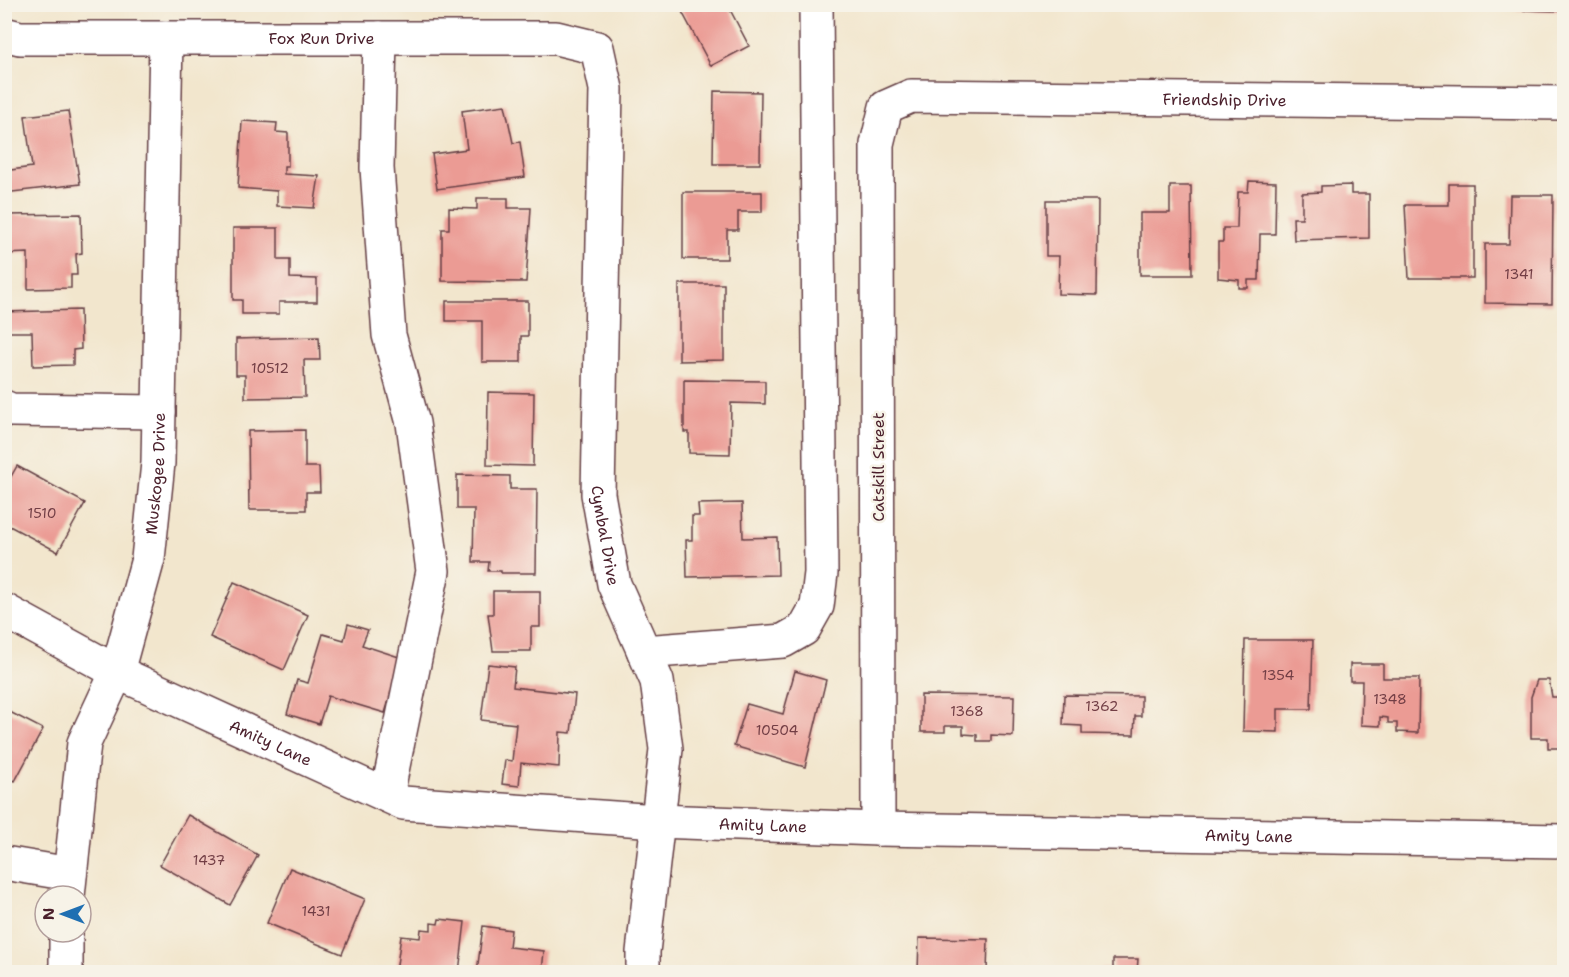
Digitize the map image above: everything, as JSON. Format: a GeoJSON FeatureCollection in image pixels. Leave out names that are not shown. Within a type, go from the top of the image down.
{"type":"FeatureCollection","features":[{"type":"Feature","properties":{"kind":"street"},"geometry":{"type":"LineString","coordinates":[[644,652],[783,642],[804,629],[817,606],[821,573],[816,4]]}},
{"type":"Feature","properties":{"kind":"street","name":"Fox Run Drive"},"geometry":{"type":"LineString","coordinates":[[4,34],[20,38],[556,38],[597,48],[606,89]]}},
{"type":"Feature","properties":{"kind":"street","name":"Muskogee Drive"},"geometry":{"type":"LineString","coordinates":[[69,884],[84,743],[117,672],[148,559],[158,463],[166,38]]}},
{"type":"Feature","properties":{"kind":"street"},"geometry":{"type":"LineString","coordinates":[[380,38],[378,168],[388,335],[413,423],[434,570],[387,795]]}},
{"type":"Feature","properties":{"kind":"street","name":"Cymbal Drive"},"geometry":{"type":"LineString","coordinates":[[606,89],[598,494],[614,584],[657,681],[666,749],[643,952],[643,972]]}},
{"type":"Feature","properties":{"kind":"street","name":"Friendship Drive"},"geometry":{"type":"LineString","coordinates":[[886,107],[911,96],[1564,103]]}},
{"type":"Feature","properties":{"kind":"street","name":"Catskill Street"},"geometry":{"type":"LineString","coordinates":[[878,829],[877,144],[886,107]]}},
{"type":"Feature","properties":{"kind":"street"},"geometry":{"type":"LineString","coordinates":[[4,407],[21,411],[159,412]]}},
{"type":"Feature","properties":{"kind":"street","name":"Amity Lane"},"geometry":{"type":"LineString","coordinates":[[4,610],[117,672],[403,803],[657,821],[878,829],[1564,841]]}},
{"type":"Feature","properties":{"kind":"street"},"geometry":{"type":"LineString","coordinates":[[4,863],[66,884]]}},
{"type":"Feature","properties":{"kind":"street"},"geometry":{"type":"LineString","coordinates":[[66,944],[66,972]]}},
{"type":"Feature","properties":{"kind":"building"},"geometry":{"type":"Polygon","coordinates":[[[686,4],[727,4],[749,46],[711,66],[680,8],[686,4]]]}},
{"type":"Feature","properties":{"kind":"building"},"geometry":{"type":"Polygon","coordinates":[[[1512,4],[1561,4],[1561,11],[1512,10],[1512,4]]]}},
{"type":"Feature","properties":{"kind":"building"},"geometry":{"type":"Polygon","coordinates":[[[714,91],[761,92],[760,164],[713,164],[714,91]]]}},
{"type":"Feature","properties":{"kind":"building"},"geometry":{"type":"Polygon","coordinates":[[[505,105],[513,143],[520,142],[525,177],[437,189],[432,154],[467,149],[462,111],[505,105]]]}},
{"type":"Feature","properties":{"kind":"building"},"geometry":{"type":"Polygon","coordinates":[[[68,111],[80,184],[4,193],[4,171],[32,167],[25,116],[68,111]]]}},
{"type":"Feature","properties":{"kind":"building"},"geometry":{"type":"Polygon","coordinates":[[[242,121],[277,123],[276,132],[288,133],[288,166],[284,166],[284,174],[319,176],[314,208],[277,206],[277,191],[238,188],[242,121]]]}},
{"type":"Feature","properties":{"kind":"building"},"geometry":{"type":"Polygon","coordinates":[[[1249,181],[1276,182],[1275,234],[1260,234],[1259,280],[1248,280],[1248,288],[1239,288],[1239,280],[1218,278],[1218,242],[1223,242],[1223,228],[1237,228],[1238,192],[1248,192],[1249,181]]]}},
{"type":"Feature","properties":{"kind":"building"},"geometry":{"type":"Polygon","coordinates":[[[1449,184],[1473,184],[1473,278],[1409,278],[1405,205],[1449,205],[1449,184]]]}},
{"type":"Feature","properties":{"kind":"building"},"geometry":{"type":"Polygon","coordinates":[[[1351,185],[1351,194],[1369,194],[1369,238],[1294,240],[1293,218],[1302,218],[1302,193],[1321,192],[1321,186],[1351,185]]]}},
{"type":"Feature","properties":{"kind":"building"},"geometry":{"type":"Polygon","coordinates":[[[1170,186],[1191,186],[1192,275],[1140,275],[1140,213],[1170,213],[1170,186]]]}},
{"type":"Feature","properties":{"kind":"building"},"geometry":{"type":"Polygon","coordinates":[[[683,192],[762,192],[762,212],[738,212],[738,230],[727,230],[727,259],[683,259],[683,192]]]}},
{"type":"Feature","properties":{"kind":"building"},"geometry":{"type":"Polygon","coordinates":[[[1510,195],[1553,195],[1552,304],[1485,303],[1485,244],[1509,244],[1510,195]]]}},
{"type":"Feature","properties":{"kind":"building"},"geometry":{"type":"Polygon","coordinates":[[[477,198],[508,198],[508,208],[531,208],[526,282],[442,281],[442,229],[449,229],[449,208],[477,209],[477,198]]]}},
{"type":"Feature","properties":{"kind":"building"},"geometry":{"type":"Polygon","coordinates":[[[1046,200],[1098,200],[1097,295],[1058,294],[1059,256],[1046,256],[1046,200]]]}},
{"type":"Feature","properties":{"kind":"building"},"geometry":{"type":"Polygon","coordinates":[[[81,214],[82,253],[76,254],[77,275],[71,275],[71,288],[28,289],[28,253],[4,254],[4,215],[81,214]]]}},
{"type":"Feature","properties":{"kind":"building"},"geometry":{"type":"Polygon","coordinates":[[[233,228],[278,228],[278,260],[290,260],[290,278],[317,279],[317,302],[279,302],[279,314],[242,314],[242,300],[233,300],[233,228]]]}},
{"type":"Feature","properties":{"kind":"building"},"geometry":{"type":"Polygon","coordinates":[[[679,284],[724,284],[724,360],[679,361],[679,284]]]}},
{"type":"Feature","properties":{"kind":"building"},"geometry":{"type":"Polygon","coordinates":[[[446,301],[528,301],[528,336],[521,336],[521,362],[482,362],[482,321],[446,321],[446,301]]]}},
{"type":"Feature","properties":{"kind":"building"},"geometry":{"type":"Polygon","coordinates":[[[80,310],[81,349],[73,350],[73,365],[33,366],[32,332],[4,332],[4,312],[80,310]]]}},
{"type":"Feature","properties":{"kind":"building"},"geometry":{"type":"Polygon","coordinates":[[[319,337],[320,360],[304,360],[305,397],[245,398],[245,375],[236,375],[236,339],[319,337]]]}},
{"type":"Feature","properties":{"kind":"building"},"geometry":{"type":"Polygon","coordinates":[[[684,380],[765,381],[765,404],[731,403],[730,454],[689,453],[689,432],[684,432],[684,380]]]}},
{"type":"Feature","properties":{"kind":"building"},"geometry":{"type":"Polygon","coordinates":[[[488,392],[534,393],[533,466],[487,465],[488,392]]]}},
{"type":"Feature","properties":{"kind":"building"},"geometry":{"type":"Polygon","coordinates":[[[305,430],[305,467],[319,467],[320,492],[306,492],[306,510],[249,510],[248,431],[305,430]]]}},
{"type":"Feature","properties":{"kind":"building"},"geometry":{"type":"Polygon","coordinates":[[[17,466],[85,503],[58,552],[4,523],[4,489],[17,466]]]}},
{"type":"Feature","properties":{"kind":"building"},"geometry":{"type":"Polygon","coordinates":[[[457,475],[510,476],[510,489],[537,489],[536,573],[488,571],[489,562],[473,562],[474,509],[457,509],[457,475]]]}},
{"type":"Feature","properties":{"kind":"building"},"geometry":{"type":"Polygon","coordinates":[[[742,503],[743,538],[777,537],[778,575],[687,577],[686,540],[692,540],[692,516],[699,516],[698,504],[742,503]]]}},
{"type":"Feature","properties":{"kind":"building"},"geometry":{"type":"Polygon","coordinates":[[[234,582],[308,615],[284,670],[210,637],[234,582]]]}},
{"type":"Feature","properties":{"kind":"building"},"geometry":{"type":"Polygon","coordinates":[[[493,591],[540,591],[540,627],[531,627],[531,651],[493,651],[488,614],[493,614],[493,591]]]}},
{"type":"Feature","properties":{"kind":"building"},"geometry":{"type":"Polygon","coordinates":[[[348,624],[368,630],[362,645],[402,658],[385,713],[328,696],[319,724],[287,714],[297,680],[308,683],[323,634],[344,640],[348,624]]]}},
{"type":"Feature","properties":{"kind":"building"},"geometry":{"type":"Polygon","coordinates":[[[1245,640],[1313,640],[1311,709],[1278,709],[1278,732],[1243,731],[1245,640]]]}},
{"type":"Feature","properties":{"kind":"building"},"geometry":{"type":"Polygon","coordinates":[[[488,664],[515,667],[513,687],[575,694],[571,733],[560,732],[559,767],[521,763],[519,786],[502,784],[505,760],[512,761],[516,724],[481,720],[488,664]]]}},
{"type":"Feature","properties":{"kind":"building"},"geometry":{"type":"Polygon","coordinates":[[[1350,664],[1383,664],[1383,678],[1419,678],[1418,733],[1397,732],[1397,723],[1388,723],[1388,718],[1380,717],[1380,726],[1361,725],[1362,681],[1350,681],[1350,664]]]}},
{"type":"Feature","properties":{"kind":"building"},"geometry":{"type":"Polygon","coordinates":[[[795,671],[826,680],[805,767],[734,746],[747,704],[783,714],[795,671]]]}},
{"type":"Feature","properties":{"kind":"building"},"geometry":{"type":"Polygon","coordinates":[[[1537,680],[1549,680],[1552,697],[1564,697],[1564,748],[1548,748],[1548,738],[1531,738],[1531,697],[1537,680]]]}},
{"type":"Feature","properties":{"kind":"building"},"geometry":{"type":"Polygon","coordinates":[[[921,695],[1014,696],[1013,736],[991,735],[991,741],[977,741],[977,735],[963,734],[963,726],[945,726],[945,732],[921,732],[921,695]]]}},
{"type":"Feature","properties":{"kind":"building"},"geometry":{"type":"Polygon","coordinates":[[[1064,695],[1141,696],[1141,716],[1135,716],[1134,735],[1082,734],[1082,726],[1063,725],[1064,695]]]}},
{"type":"Feature","properties":{"kind":"building"},"geometry":{"type":"Polygon","coordinates":[[[4,709],[43,729],[15,781],[4,776],[4,709]]]}},
{"type":"Feature","properties":{"kind":"building"},"geometry":{"type":"Polygon","coordinates":[[[188,815],[258,855],[230,905],[160,865],[188,815]]]}},
{"type":"Feature","properties":{"kind":"building"},"geometry":{"type":"Polygon","coordinates":[[[290,868],[365,899],[342,954],[267,923],[290,868]]]}},
{"type":"Feature","properties":{"kind":"building"},"geometry":{"type":"Polygon","coordinates":[[[439,919],[465,922],[459,972],[396,972],[401,936],[420,938],[421,929],[431,930],[431,923],[438,924],[439,919]]]}},
{"type":"Feature","properties":{"kind":"building"},"geometry":{"type":"Polygon","coordinates":[[[483,926],[511,930],[509,947],[544,951],[542,972],[477,972],[483,926]]]}},
{"type":"Feature","properties":{"kind":"building"},"geometry":{"type":"Polygon","coordinates":[[[919,938],[988,939],[987,972],[918,972],[919,938]]]}},
{"type":"Feature","properties":{"kind":"building"},"geometry":{"type":"Polygon","coordinates":[[[1113,959],[1138,959],[1137,972],[1100,972],[1100,969],[1113,969],[1113,959]]]}}]}
